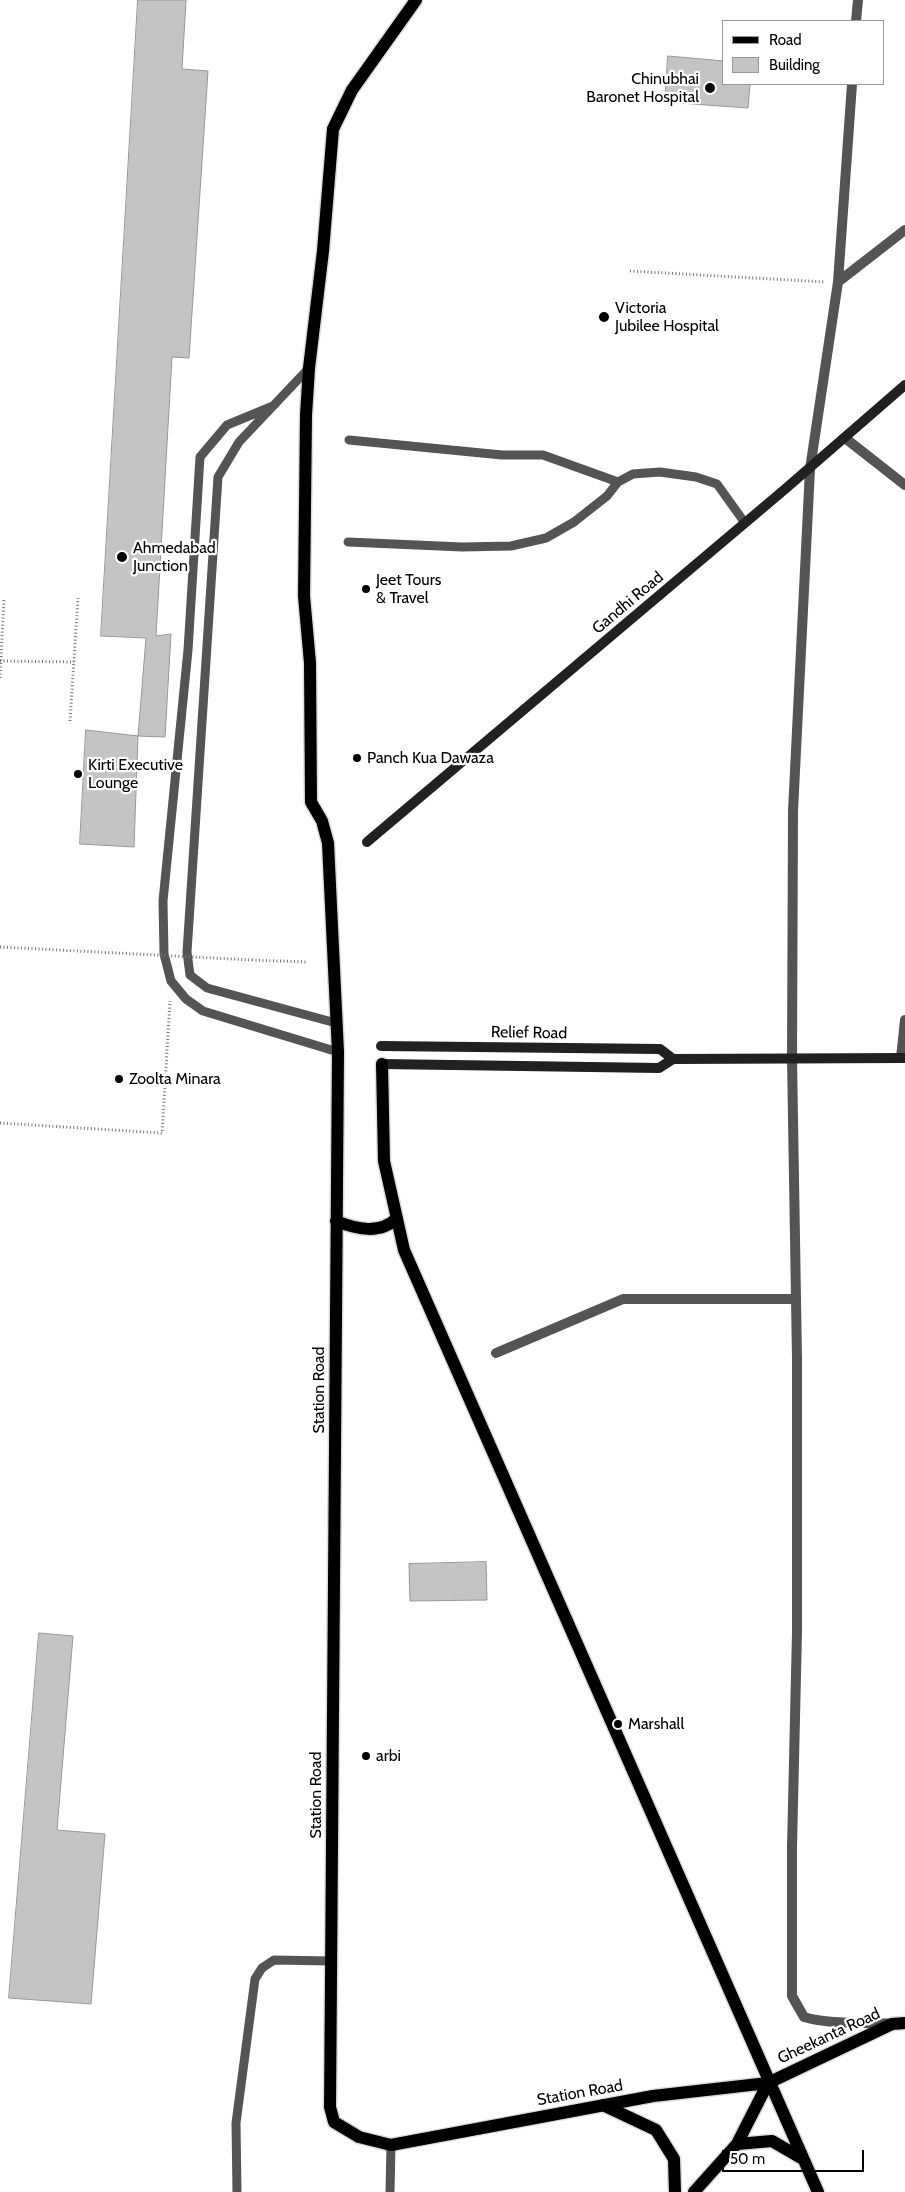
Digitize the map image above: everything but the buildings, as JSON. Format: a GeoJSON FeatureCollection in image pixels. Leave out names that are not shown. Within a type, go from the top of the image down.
{"type":"FeatureCollection","features":[{"type":"Feature","properties":{"kind":"main road","name":"Station Road"},"geometry":{"type":"LineString","coordinates":[[416,0],[352,90],[333,128],[323,252],[309,368],[304,566],[310,663],[311,802],[322,821],[328,843],[338,1052],[330,2108],[334,2122],[359,2137],[391,2145],[653,2096],[768,2083]]}},
{"type":"Feature","properties":{"kind":"main road","name":"Gandhi Road"},"geometry":{"type":"LineString","coordinates":[[367,842],[810,469],[905,385]]}},
{"type":"Feature","properties":{"kind":"main road","name":"Relief Road"},"geometry":{"type":"LineString","coordinates":[[381,1046],[660,1049],[673,1059]]}},
{"type":"Feature","properties":{"kind":"main road","name":"Relief Road"},"geometry":{"type":"LineString","coordinates":[[382,1064],[659,1068],[673,1059],[903,1058]]}},
{"type":"Feature","properties":{"kind":"main road"},"geometry":{"type":"LineString","coordinates":[[382,1064],[384,1161],[404,1250],[768,2083],[818,2192]]}},
{"type":"Feature","properties":{"kind":"main road"},"geometry":{"type":"LineString","coordinates":[[336,1221],[362,1229],[374,1229],[386,1226],[396,1218]]}},
{"type":"Feature","properties":{"kind":"main road","name":"Gheekanta Road"},"geometry":{"type":"LineString","coordinates":[[768,2083],[892,2024],[905,2023]]}},
{"type":"Feature","properties":{"kind":"main road"},"geometry":{"type":"LineString","coordinates":[[694,2192],[737,2144],[768,2083]]}},
{"type":"Feature","properties":{"kind":"main road"},"geometry":{"type":"LineString","coordinates":[[602,2105],[656,2130],[674,2159],[675,2192]]}},
{"type":"Feature","properties":{"kind":"main road"},"geometry":{"type":"LineString","coordinates":[[737,2144],[772,2141],[803,2159]]}},
{"type":"Feature","properties":{"kind":"street"},"geometry":{"type":"LineString","coordinates":[[856,20],[858,0]]}},
{"type":"Feature","properties":{"kind":"street"},"geometry":{"type":"LineString","coordinates":[[852,85],[838,282],[810,469],[793,811],[792,1058],[796,1299],[797,1632],[792,1847],[792,1996],[804,2017],[825,2023],[857,2021],[892,2024]]}},
{"type":"Feature","properties":{"kind":"street"},"geometry":{"type":"LineString","coordinates":[[838,282],[905,230]]}},
{"type":"Feature","properties":{"kind":"street"},"geometry":{"type":"LineString","coordinates":[[845,438],[905,485]]}},
{"type":"Feature","properties":{"kind":"street"},"geometry":{"type":"LineString","coordinates":[[903,1058],[905,1020]]}},
{"type":"Feature","properties":{"kind":"street"},"geometry":{"type":"LineString","coordinates":[[496,1353],[623,1299],[796,1299]]}},
{"type":"Feature","properties":{"kind":"lane"},"geometry":{"type":"LineString","coordinates":[[309,368],[239,442],[218,476],[187,952],[190,975],[207,988],[336,1024]]}},
{"type":"Feature","properties":{"kind":"lane"},"geometry":{"type":"LineString","coordinates":[[273,406],[227,424],[200,457],[188,650],[162,900],[164,954],[171,981],[186,1000],[202,1011],[338,1052]]}},
{"type":"Feature","properties":{"kind":"lane"},"geometry":{"type":"LineString","coordinates":[[349,440],[502,455],[543,455],[618,482]]}},
{"type":"Feature","properties":{"kind":"lane"},"geometry":{"type":"LineString","coordinates":[[348,542],[462,547],[511,546],[546,538],[574,522],[608,496],[618,482],[633,474],[660,472],[703,479],[717,484],[746,523]]}},
{"type":"Feature","properties":{"kind":"lane"},"geometry":{"type":"LineString","coordinates":[[237,2192],[236,2123],[255,1978],[262,1968],[274,1960],[331,1961]]}},
{"type":"Feature","properties":{"kind":"lane"},"geometry":{"type":"LineString","coordinates":[[390,2192],[391,2145]]}},
{"type":"Feature","properties":{"kind":"path"},"geometry":{"type":"LineString","coordinates":[[630,271],[838,282]]}},
{"type":"Feature","properties":{"kind":"path"},"geometry":{"type":"LineString","coordinates":[[70,721],[78,598]]}},
{"type":"Feature","properties":{"kind":"path"},"geometry":{"type":"LineString","coordinates":[[0,678],[4,599]]}},
{"type":"Feature","properties":{"kind":"path"},"geometry":{"type":"LineString","coordinates":[[0,661],[74,662]]}},
{"type":"Feature","properties":{"kind":"path"},"geometry":{"type":"LineString","coordinates":[[0,947],[306,962]]}},
{"type":"Feature","properties":{"kind":"path"},"geometry":{"type":"LineString","coordinates":[[0,1123],[162,1133],[171,981]]}},
{"type":"Feature","properties":{"kind":"place","name":"Chinubhai Baronet Hospital"},"geometry":{"type":"Point","coordinates":[710,88]}},
{"type":"Feature","properties":{"kind":"place","name":"Victoria Jubilee Hospital"},"geometry":{"type":"Point","coordinates":[604,317]}},
{"type":"Feature","properties":{"kind":"place","name":"Ahmedabad Junction"},"geometry":{"type":"Point","coordinates":[122,557]}},
{"type":"Feature","properties":{"kind":"place","name":"Jeet Tours & Travel"},"geometry":{"type":"Point","coordinates":[366,589]}},
{"type":"Feature","properties":{"kind":"place","name":"Panch Kua Dawaza"},"geometry":{"type":"Point","coordinates":[357,758]}},
{"type":"Feature","properties":{"kind":"place","name":"Kirti Executive Lounge"},"geometry":{"type":"Point","coordinates":[78,774]}},
{"type":"Feature","properties":{"kind":"place","name":"Zoolta Minara"},"geometry":{"type":"Point","coordinates":[119,1079]}},
{"type":"Feature","properties":{"kind":"place","name":"Marshall"},"geometry":{"type":"Point","coordinates":[618,1724]}},
{"type":"Feature","properties":{"kind":"place","name":"arbi"},"geometry":{"type":"Point","coordinates":[366,1756]}}]}
